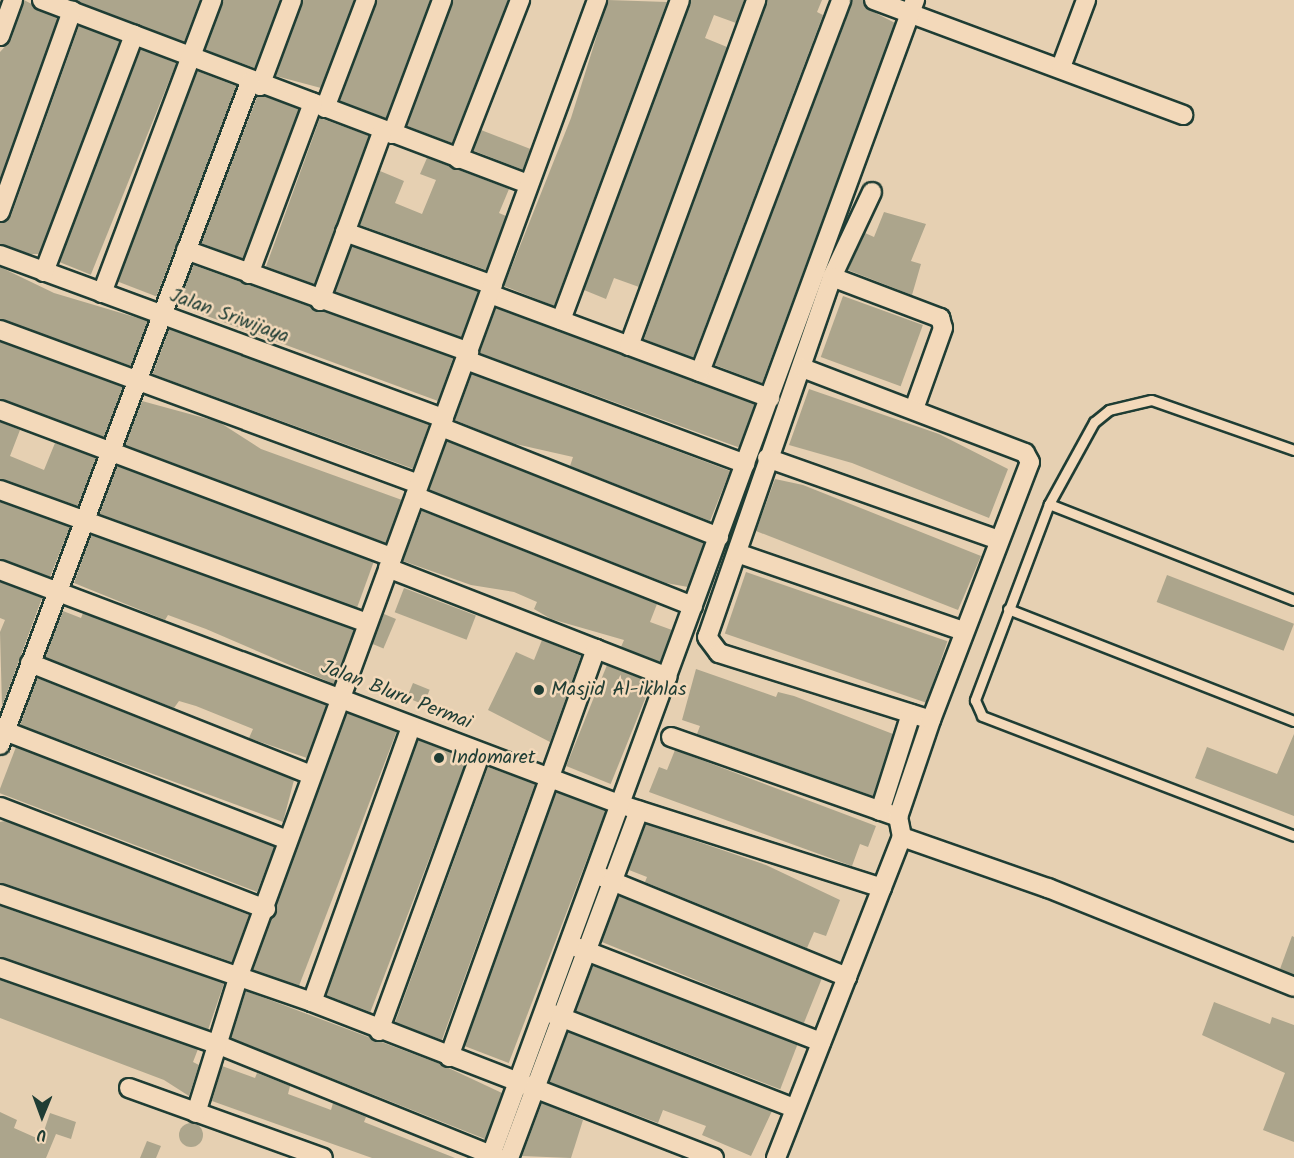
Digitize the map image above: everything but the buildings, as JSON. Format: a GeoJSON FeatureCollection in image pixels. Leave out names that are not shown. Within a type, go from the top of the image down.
{"type":"FeatureCollection","features":[{"type":"Feature","properties":{"kind":"street"},"geometry":{"type":"LineString","coordinates":[[0,36],[13,0]]}},
{"type":"Feature","properties":{"kind":"street"},"geometry":{"type":"LineString","coordinates":[[42,0],[191,56],[255,84],[319,105],[528,184]]}},
{"type":"Feature","properties":{"kind":"street"},"geometry":{"type":"LineString","coordinates":[[102,294],[212,0]]}},
{"type":"Feature","properties":{"kind":"street"},"geometry":{"type":"LineString","coordinates":[[288,840],[2,738],[55,591],[111,452],[186,250],[292,0]]}},
{"type":"Feature","properties":{"kind":"street"},"geometry":{"type":"LineString","coordinates":[[249,274],[319,105],[366,0]]}},
{"type":"Feature","properties":{"kind":"street"},"geometry":{"type":"LineString","coordinates":[[321,301],[345,232],[442,0]]}},
{"type":"Feature","properties":{"kind":"street"},"geometry":{"type":"LineString","coordinates":[[458,159],[520,0]]}},
{"type":"Feature","properties":{"kind":"street"},"geometry":{"type":"LineString","coordinates":[[196,1113],[238,978],[266,909],[288,840],[342,699],[597,0]]}},
{"type":"Feature","properties":{"kind":"street"},"geometry":{"type":"LineString","coordinates":[[561,320],[680,0]]}},
{"type":"Feature","properties":{"kind":"street"},"geometry":{"type":"LineString","coordinates":[[629,345],[756,0]]}},
{"type":"Feature","properties":{"kind":"street"},"geometry":{"type":"LineString","coordinates":[[700,372],[841,0]]}},
{"type":"Feature","properties":{"kind":"street"},"geometry":{"type":"LineString","coordinates":[[874,0],[913,5],[1183,115]]}},
{"type":"Feature","properties":{"kind":"street"},"geometry":{"type":"LineString","coordinates":[[1061,67],[1086,0]]}},
{"type":"Feature","properties":{"kind":"street"},"geometry":{"type":"LineString","coordinates":[[497,1158],[515,1082],[586,951],[619,804],[913,5]]}},
{"type":"Feature","properties":{"kind":"street"},"geometry":{"type":"LineString","coordinates":[[0,212],[72,11]]}},
{"type":"Feature","properties":{"kind":"street"},"geometry":{"type":"LineString","coordinates":[[44,272],[134,35]]}},
{"type":"Feature","properties":{"kind":"street"},"geometry":{"type":"LineString","coordinates":[[872,192],[832,277],[802,368],[767,458],[710,626],[710,645],[931,720]]}},
{"type":"Feature","properties":{"kind":"street"},"geometry":{"type":"LineString","coordinates":[[345,232],[491,289],[561,320],[770,398]]}},
{"type":"Feature","properties":{"kind":"street"},"geometry":{"type":"LineString","coordinates":[[186,250],[745,464]]}},
{"type":"Feature","properties":{"kind":"street","name":"Jalan Sriwijaya"},"geometry":{"type":"LineString","coordinates":[[0,255],[443,422],[718,537]]}},
{"type":"Feature","properties":{"kind":"street"},"geometry":{"type":"LineString","coordinates":[[832,277],[940,318],[943,328],[914,409]]}},
{"type":"Feature","properties":{"kind":"street"},"geometry":{"type":"LineString","coordinates":[[0,330],[417,490],[693,606]]}},
{"type":"Feature","properties":{"kind":"street"},"geometry":{"type":"LineString","coordinates":[[776,1158],[902,837],[898,818],[931,720],[1029,457],[914,409],[802,368]]}},
{"type":"Feature","properties":{"kind":"street"},"geometry":{"type":"LineString","coordinates":[[0,410],[391,563],[596,650],[667,677]]}},
{"type":"Feature","properties":{"kind":"street"},"geometry":{"type":"LineString","coordinates":[[767,458],[998,540]]}},
{"type":"Feature","properties":{"kind":"street"},"geometry":{"type":"LineString","coordinates":[[0,489],[83,522],[368,623]]}},
{"type":"Feature","properties":{"kind":"street"},"geometry":{"type":"LineString","coordinates":[[736,553],[964,631]]}},
{"type":"Feature","properties":{"kind":"street","name":"Jalan Bluru Permai"},"geometry":{"type":"LineString","coordinates":[[0,570],[619,804],[882,888]]}},
{"type":"Feature","properties":{"kind":"street"},"geometry":{"type":"LineString","coordinates":[[449,1057],[596,650]]}},
{"type":"Feature","properties":{"kind":"street"},"geometry":{"type":"LineString","coordinates":[[30,663],[312,775]]}},
{"type":"Feature","properties":{"kind":"street"},"geometry":{"type":"LineString","coordinates":[[880,811],[911,714]]}},
{"type":"Feature","properties":{"kind":"street"},"geometry":{"type":"LineString","coordinates":[[312,1002],[411,727]]}},
{"type":"Feature","properties":{"kind":"street"},"geometry":{"type":"LineString","coordinates":[[671,737],[898,818]]}},
{"type":"Feature","properties":{"kind":"street"},"geometry":{"type":"LineString","coordinates":[[379,1031],[481,753]]}},
{"type":"Feature","properties":{"kind":"street"},"geometry":{"type":"LineString","coordinates":[[0,807],[266,909]]}},
{"type":"Feature","properties":{"kind":"street"},"geometry":{"type":"LineString","coordinates":[[497,1158],[534,1089],[569,944],[639,811]]}},
{"type":"Feature","properties":{"kind":"street"},"geometry":{"type":"LineString","coordinates":[[902,837],[1058,892],[1294,987]]}},
{"type":"Feature","properties":{"kind":"street"},"geometry":{"type":"LineString","coordinates":[[603,878],[848,977]]}},
{"type":"Feature","properties":{"kind":"street"},"geometry":{"type":"LineString","coordinates":[[0,894],[312,1002],[379,1031],[714,1158]]}},
{"type":"Feature","properties":{"kind":"street"},"geometry":{"type":"LineString","coordinates":[[569,944],[821,1042]]}},
{"type":"Feature","properties":{"kind":"street"},"geometry":{"type":"LineString","coordinates":[[0,968],[219,1045],[497,1158]]}},
{"type":"Feature","properties":{"kind":"street"},"geometry":{"type":"LineString","coordinates":[[551,1013],[794,1108]]}},
{"type":"Feature","properties":{"kind":"street"},"geometry":{"type":"LineString","coordinates":[[129,1088],[323,1158]]}},
{"type":"Feature","properties":{"kind":"lane"},"geometry":{"type":"LineString","coordinates":[[1294,450],[1177,406],[1131,401],[1094,422],[1050,504],[975,700],[982,716],[1294,836]]}},
{"type":"Feature","properties":{"kind":"lane"},"geometry":{"type":"LineString","coordinates":[[1050,504],[1294,600]]}},
{"type":"Feature","properties":{"kind":"lane"},"geometry":{"type":"LineString","coordinates":[[1008,609],[1294,721]]}},
{"type":"Feature","properties":{"kind":"place","name":"Masjid Al-ikhlas"},"geometry":{"type":"Point","coordinates":[539,690]}},
{"type":"Feature","properties":{"kind":"place","name":"Indomaret"},"geometry":{"type":"Point","coordinates":[439,758]}}]}
